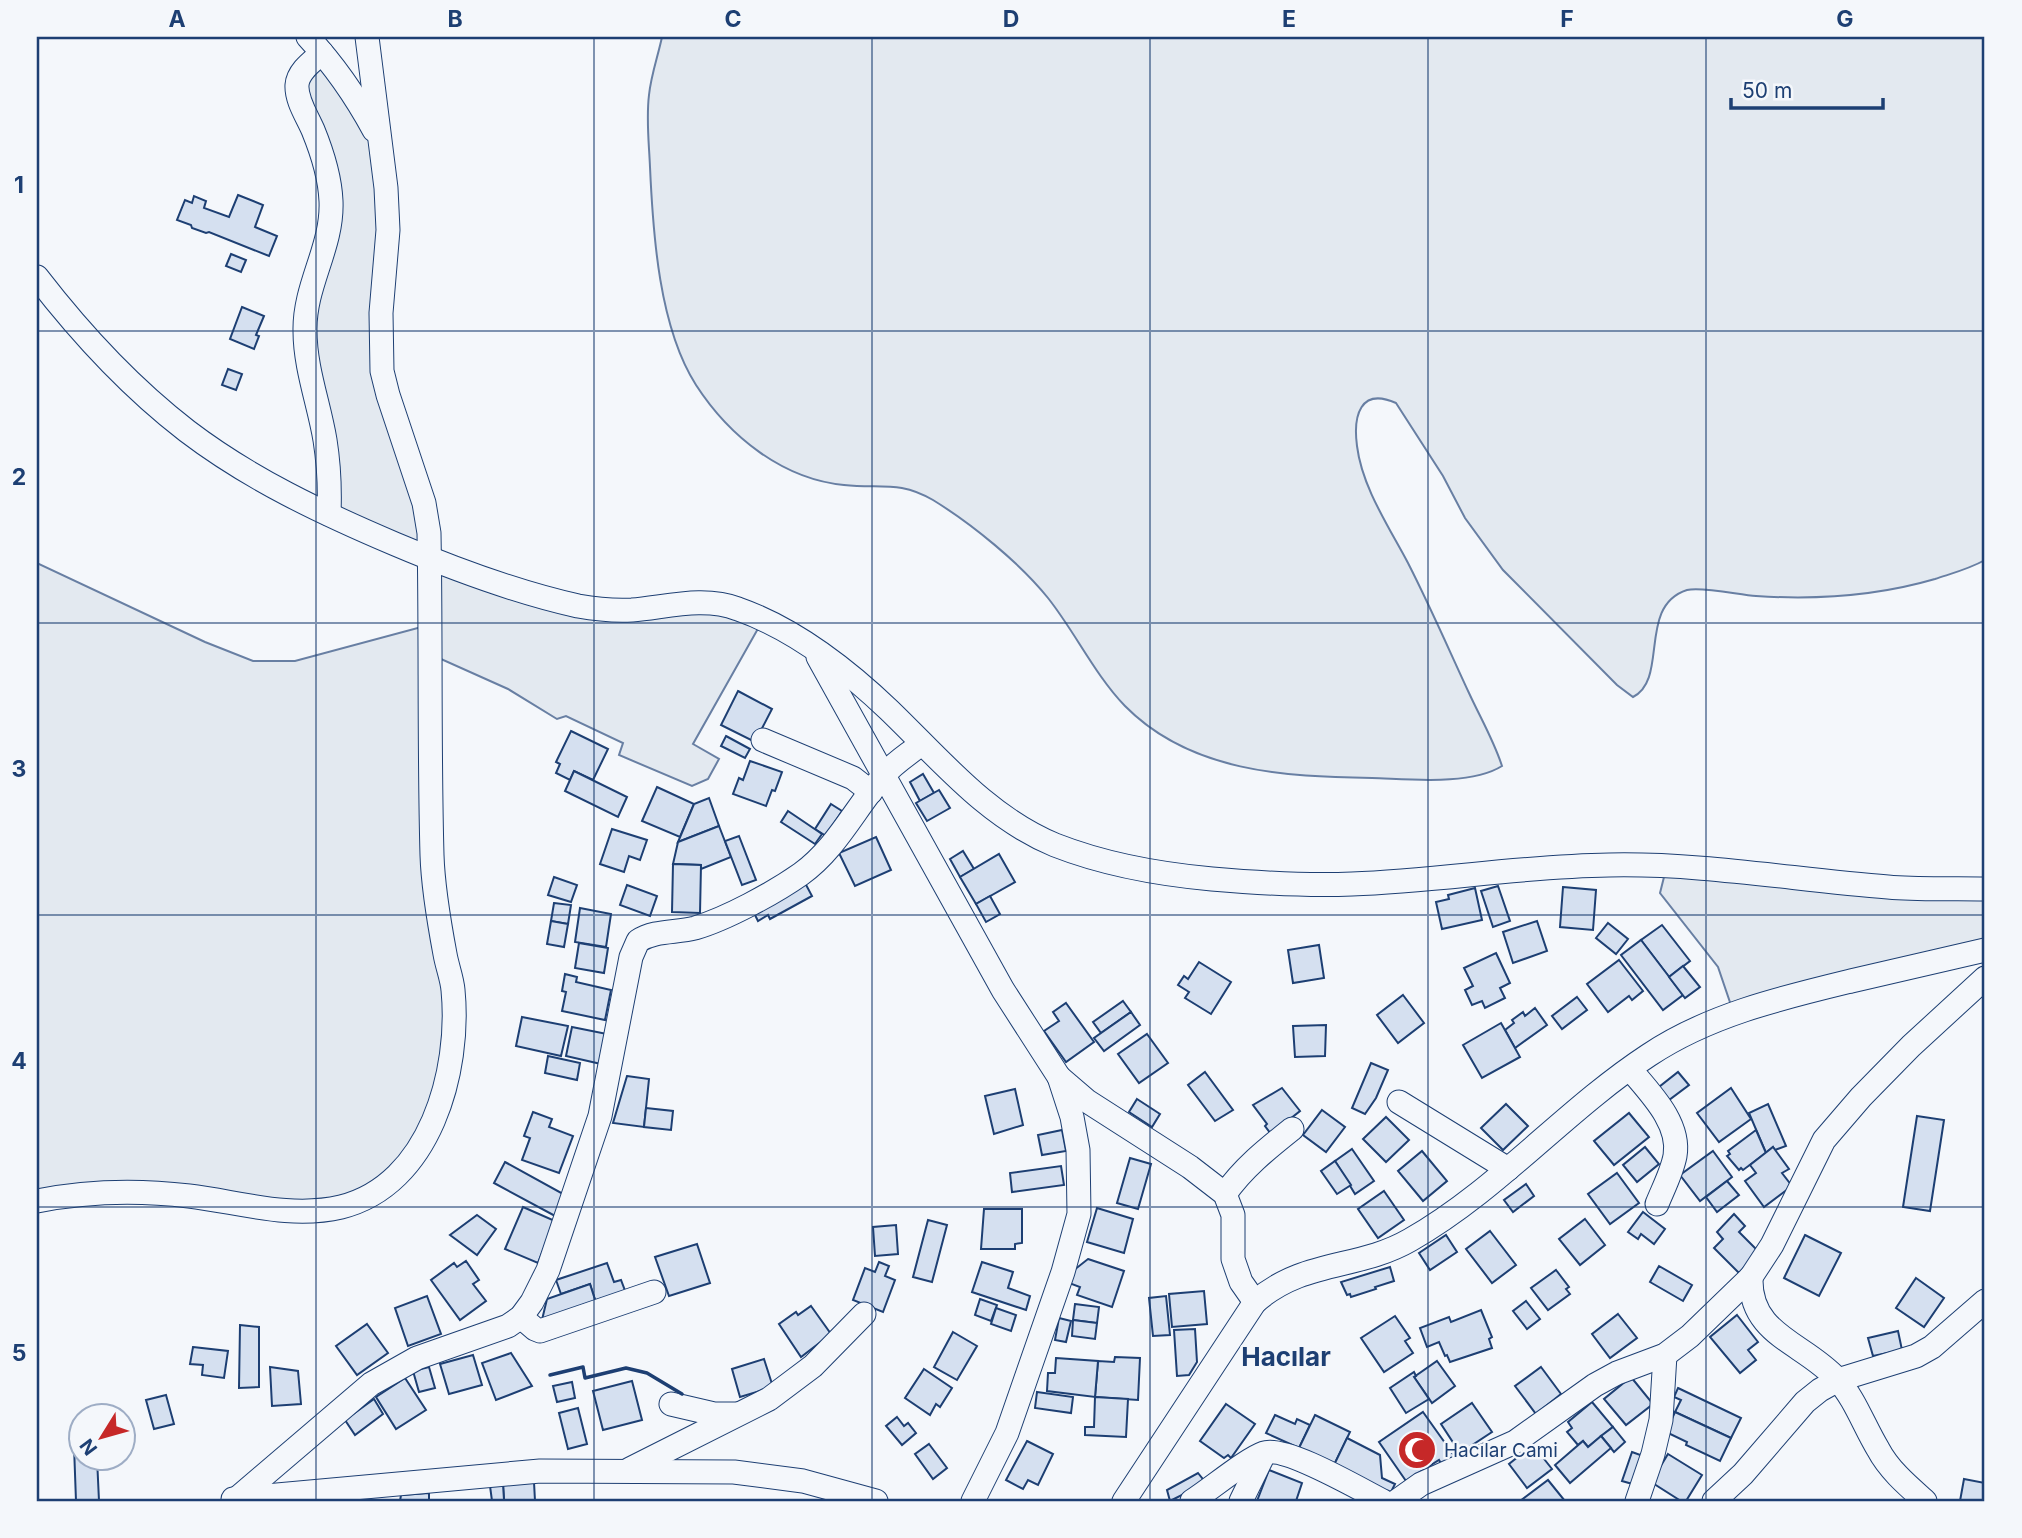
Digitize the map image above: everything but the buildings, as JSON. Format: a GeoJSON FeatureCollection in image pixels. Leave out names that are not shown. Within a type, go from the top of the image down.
{"type":"FeatureCollection","features":[{"type":"Feature","properties":{"kind":"street"},"geometry":{"type":"LineString","coordinates":[[37,1201],[85,1192],[188,1196],[284,1210],[321,1211],[344,1206],[380,1189],[409,1162],[436,1114],[448,1075],[455,1021],[453,988],[445,957],[432,859],[429,533],[424,503],[382,371],[381,324],[388,230],[386,188],[367,37]]}},
{"type":"Feature","properties":{"kind":"street"},"geometry":{"type":"LineString","coordinates":[[315,45],[360,103],[380,142]]}},
{"type":"Feature","properties":{"kind":"street"},"geometry":{"type":"LineString","coordinates":[[315,45],[297,82],[298,97],[322,153],[331,201],[328,236],[309,292],[305,332],[313,390],[325,440],[330,483],[329,514]]}},
{"type":"Feature","properties":{"kind":"street"},"geometry":{"type":"LineString","coordinates":[[37,277],[100,352],[139,391],[187,431],[275,487],[430,559],[542,598],[586,607],[625,610],[710,602],[764,618],[812,646],[848,673],[890,710],[956,778],[1005,817],[1049,843],[1107,862],[1174,876],[1280,884],[1349,885],[1605,865],[1667,865],[1895,888],[1985,889]]}},
{"type":"Feature","properties":{"kind":"street"},"geometry":{"type":"LineString","coordinates":[[812,646],[878,783],[1059,1077],[1072,1118],[1078,1150],[1079,1214],[1063,1272],[1007,1433],[972,1501]]}},
{"type":"Feature","properties":{"kind":"street"},"geometry":{"type":"LineString","coordinates":[[764,740],[853,778],[878,783]]}},
{"type":"Feature","properties":{"kind":"street"},"geometry":{"type":"LineString","coordinates":[[231,1501],[371,1384],[417,1358],[508,1326],[521,1317],[533,1302],[548,1270],[600,1116],[631,957],[638,941],[652,934],[678,932],[710,923],[799,875],[829,848],[878,783],[921,744]]}},
{"type":"Feature","properties":{"kind":"street"},"geometry":{"type":"LineString","coordinates":[[1124,1501],[1255,1302],[1268,1291],[1291,1277],[1372,1255],[1409,1240],[1434,1225],[1508,1169],[1630,1069],[1684,1034],[1734,1014],[1798,994],[1985,950]]}},
{"type":"Feature","properties":{"kind":"street"},"geometry":{"type":"LineString","coordinates":[[1397,1501],[1421,1484],[1515,1442],[1595,1385],[1665,1355],[1690,1336],[1751,1277],[1772,1245],[1824,1140],[1886,1072],[1985,978]]}},
{"type":"Feature","properties":{"kind":"street"},"geometry":{"type":"LineString","coordinates":[[1630,1069],[1667,1117],[1675,1143],[1675,1155],[1657,1204]]}},
{"type":"Feature","properties":{"kind":"street"},"geometry":{"type":"LineString","coordinates":[[1059,1077],[1087,1101],[1190,1167],[1225,1194],[1233,1215],[1233,1259],[1241,1282],[1255,1302]]}},
{"type":"Feature","properties":{"kind":"street"},"geometry":{"type":"LineString","coordinates":[[1398,1102],[1508,1169]]}},
{"type":"Feature","properties":{"kind":"street"},"geometry":{"type":"LineString","coordinates":[[1225,1194],[1254,1160],[1292,1129]]}},
{"type":"Feature","properties":{"kind":"street"},"geometry":{"type":"LineString","coordinates":[[1751,1277],[1750,1293],[1762,1318],[1775,1332],[1819,1362],[1838,1380],[1851,1397],[1879,1452],[1893,1470],[1925,1501]]}},
{"type":"Feature","properties":{"kind":"street"},"geometry":{"type":"LineString","coordinates":[[521,1317],[540,1331],[654,1293]]}},
{"type":"Feature","properties":{"kind":"street"},"geometry":{"type":"LineString","coordinates":[[1714,1501],[1743,1475],[1805,1402],[1838,1380],[1916,1356],[1932,1347],[1985,1301]]}},
{"type":"Feature","properties":{"kind":"street"},"geometry":{"type":"LineString","coordinates":[[624,1472],[769,1399],[799,1378],[864,1314]]}},
{"type":"Feature","properties":{"kind":"street"},"geometry":{"type":"LineString","coordinates":[[1637,1501],[1661,1420],[1665,1355]]}},
{"type":"Feature","properties":{"kind":"street"},"geometry":{"type":"LineString","coordinates":[[671,1404],[714,1414],[740,1414]]}},
{"type":"Feature","properties":{"kind":"street"},"geometry":{"type":"LineString","coordinates":[[1192,1501],[1265,1452],[1273,1451],[1303,1461],[1383,1501]]}},
{"type":"Feature","properties":{"kind":"street"},"geometry":{"type":"LineString","coordinates":[[1241,1501],[1265,1452]]}},
{"type":"Feature","properties":{"kind":"street"},"geometry":{"type":"LineString","coordinates":[[231,1501],[540,1471],[734,1472],[803,1481],[876,1501]]}},
{"type":"Feature","properties":{"kind":"shaded area"},"geometry":{"type":"Polygon","coordinates":[[[662,37],[1985,37],[1985,560],[1935,579],[1869,593],[1779,597],[1687,590],[1672,598],[1663,611],[1657,626],[1650,675],[1644,688],[1633,697],[1617,685],[1503,570],[1465,518],[1443,476],[1396,403],[1374,399],[1362,407],[1356,424],[1357,446],[1364,477],[1424,595],[1502,766],[1489,772],[1456,779],[1421,780],[1306,776],[1240,766],[1209,758],[1179,745],[1151,728],[1125,706],[1104,681],[1058,611],[1037,585],[995,545],[963,521],[933,500],[910,490],[844,485],[799,474],[759,452],[709,404],[684,362],[674,336],[656,250],[648,113],[651,80],[662,37]]]}},
{"type":"Feature","properties":{"kind":"shaded area"},"geometry":{"type":"Polygon","coordinates":[[[322,53],[380,142],[381,313],[430,559],[329,514],[307,358],[331,223],[298,97],[322,53]]]}},
{"type":"Feature","properties":{"kind":"shaded area"},"geometry":{"type":"Polygon","coordinates":[[[430,559],[542,598],[710,602],[764,618],[693,744],[719,759],[708,779],[692,786],[619,755],[623,743],[566,716],[557,719],[508,689],[430,654],[430,761],[455,1021],[422,1142],[344,1206],[189,1196],[37,1201],[37,563],[205,642],[253,661],[295,661],[429,625],[430,559]]]}},
{"type":"Feature","properties":{"kind":"shaded area"},"geometry":{"type":"Polygon","coordinates":[[[1667,865],[1985,889],[1985,950],[1734,1014],[1718,967],[1660,893],[1667,865]]]}},
{"type":"Feature","properties":{"kind":"wall"},"geometry":{"type":"LineString","coordinates":[[550,1375],[583,1367],[585,1378],[626,1368],[647,1373],[682,1394]]}},
{"type":"Feature","properties":{"kind":"place","name":"Hacılar Cami"},"geometry":{"type":"Point","coordinates":[1417,1450]}},
{"type":"Feature","properties":{"kind":"district","name":"Hacılar"},"geometry":{"type":"Point","coordinates":[1286,1356]}}]}
